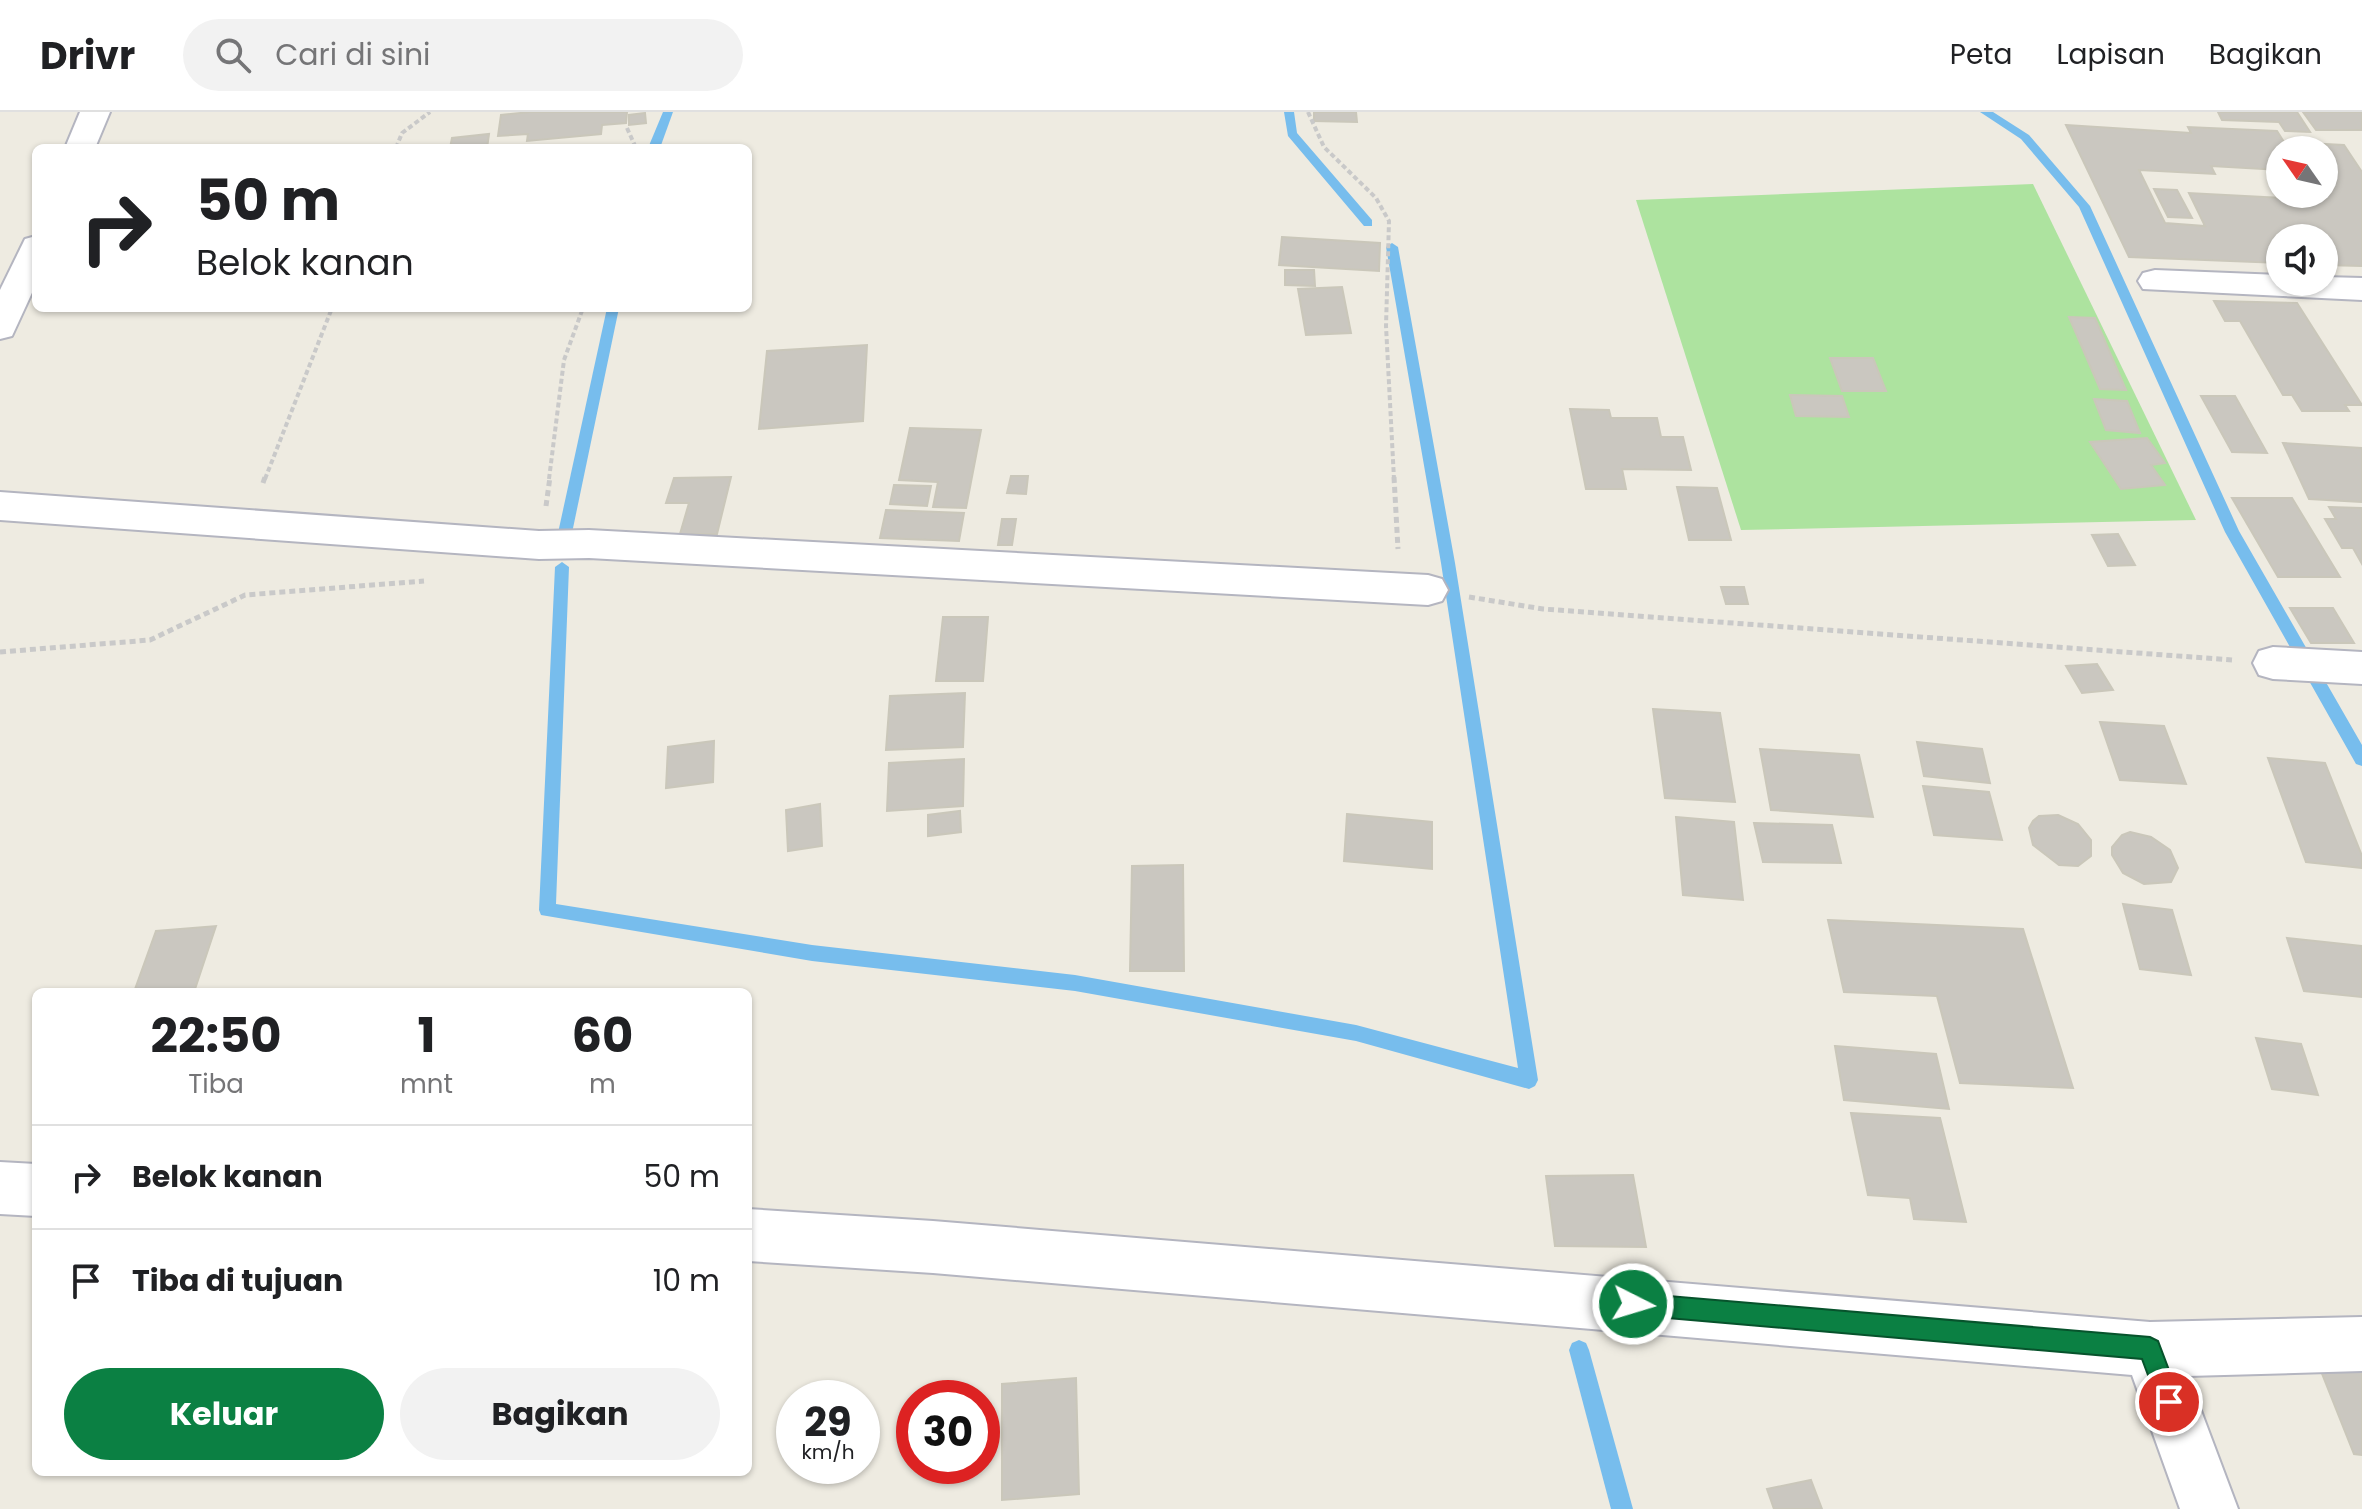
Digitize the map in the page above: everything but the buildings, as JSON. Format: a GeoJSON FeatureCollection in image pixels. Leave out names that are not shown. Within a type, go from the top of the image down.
{"type":"FeatureCollection","features":[{"type":"Feature","properties":{"kind":"street"},"geometry":{"type":"LineString","coordinates":[[82,144],[95,112]]}},
{"type":"Feature","properties":{"kind":"street"},"geometry":{"type":"LineString","coordinates":[[0,328],[32,255]]}},
{"type":"Feature","properties":{"kind":"street"},"geometry":{"type":"LineString","coordinates":[[2155,281],[2362,289]]}},
{"type":"Feature","properties":{"kind":"street"},"geometry":{"type":"LineString","coordinates":[[0,506],[248,521],[539,545],[589,544],[1414,590]]}},
{"type":"Feature","properties":{"kind":"street"},"geometry":{"type":"LineString","coordinates":[[2273,663],[2348,667]]}},
{"type":"Feature","properties":{"kind":"street"},"geometry":{"type":"LineString","coordinates":[[0,1188],[32,1190]]}},
{"type":"Feature","properties":{"kind":"street"},"geometry":{"type":"LineString","coordinates":[[752,1235],[1092,1260],[2150,1349],[2362,1344]]}},
{"type":"Feature","properties":{"kind":"street"},"geometry":{"type":"LineString","coordinates":[[2150,1349],[2209,1509]]}},
{"type":"Feature","properties":{"kind":"path"},"geometry":{"type":"LineString","coordinates":[[398,144],[402,133],[430,112]]}},
{"type":"Feature","properties":{"kind":"path"},"geometry":{"type":"LineString","coordinates":[[1308,112],[1312,133],[1335,162],[1376,199],[1389,219],[1386,294],[1414,590],[1543,609],[2273,663]]}},
{"type":"Feature","properties":{"kind":"path"},"geometry":{"type":"LineString","coordinates":[[627,128],[634,144]]}},
{"type":"Feature","properties":{"kind":"path"},"geometry":{"type":"LineString","coordinates":[[248,521],[330,312]]}},
{"type":"Feature","properties":{"kind":"path"},"geometry":{"type":"LineString","coordinates":[[539,545],[564,360],[582,312]]}},
{"type":"Feature","properties":{"kind":"path"},"geometry":{"type":"LineString","coordinates":[[0,652],[150,640],[245,595],[425,581]]}},
{"type":"Feature","properties":{"kind":"green space"},"geometry":{"type":"Polygon","coordinates":[[[2033,184],[2196,520],[1741,530],[1636,200],[2033,184]]]}},
{"type":"Feature","properties":{"kind":"waterway"},"geometry":{"type":"LineString","coordinates":[[656,144],[668,112]]}},
{"type":"Feature","properties":{"kind":"waterway"},"geometry":{"type":"LineString","coordinates":[[1289,112],[1292,134],[1368,223]]}},
{"type":"Feature","properties":{"kind":"waterway"},"geometry":{"type":"LineString","coordinates":[[1985,112],[2025,137],[2084,206],[2232,532],[2362,759]]}},
{"type":"Feature","properties":{"kind":"waterway"},"geometry":{"type":"LineString","coordinates":[[562,567],[547,910],[812,953],[1075,983],[1356,1033],[1529,1080],[1448,563],[1392,247]]}},
{"type":"Feature","properties":{"kind":"waterway"},"geometry":{"type":"LineString","coordinates":[[565,533],[612,312]]}},
{"type":"Feature","properties":{"kind":"waterway"},"geometry":{"type":"LineString","coordinates":[[1579,1350],[1622,1509]]}},
{"type":"Feature","properties":{"kind":"route"},"geometry":{"type":"LineString","coordinates":[[1633,1304],[2150,1349],[2169,1402]]}}]}
